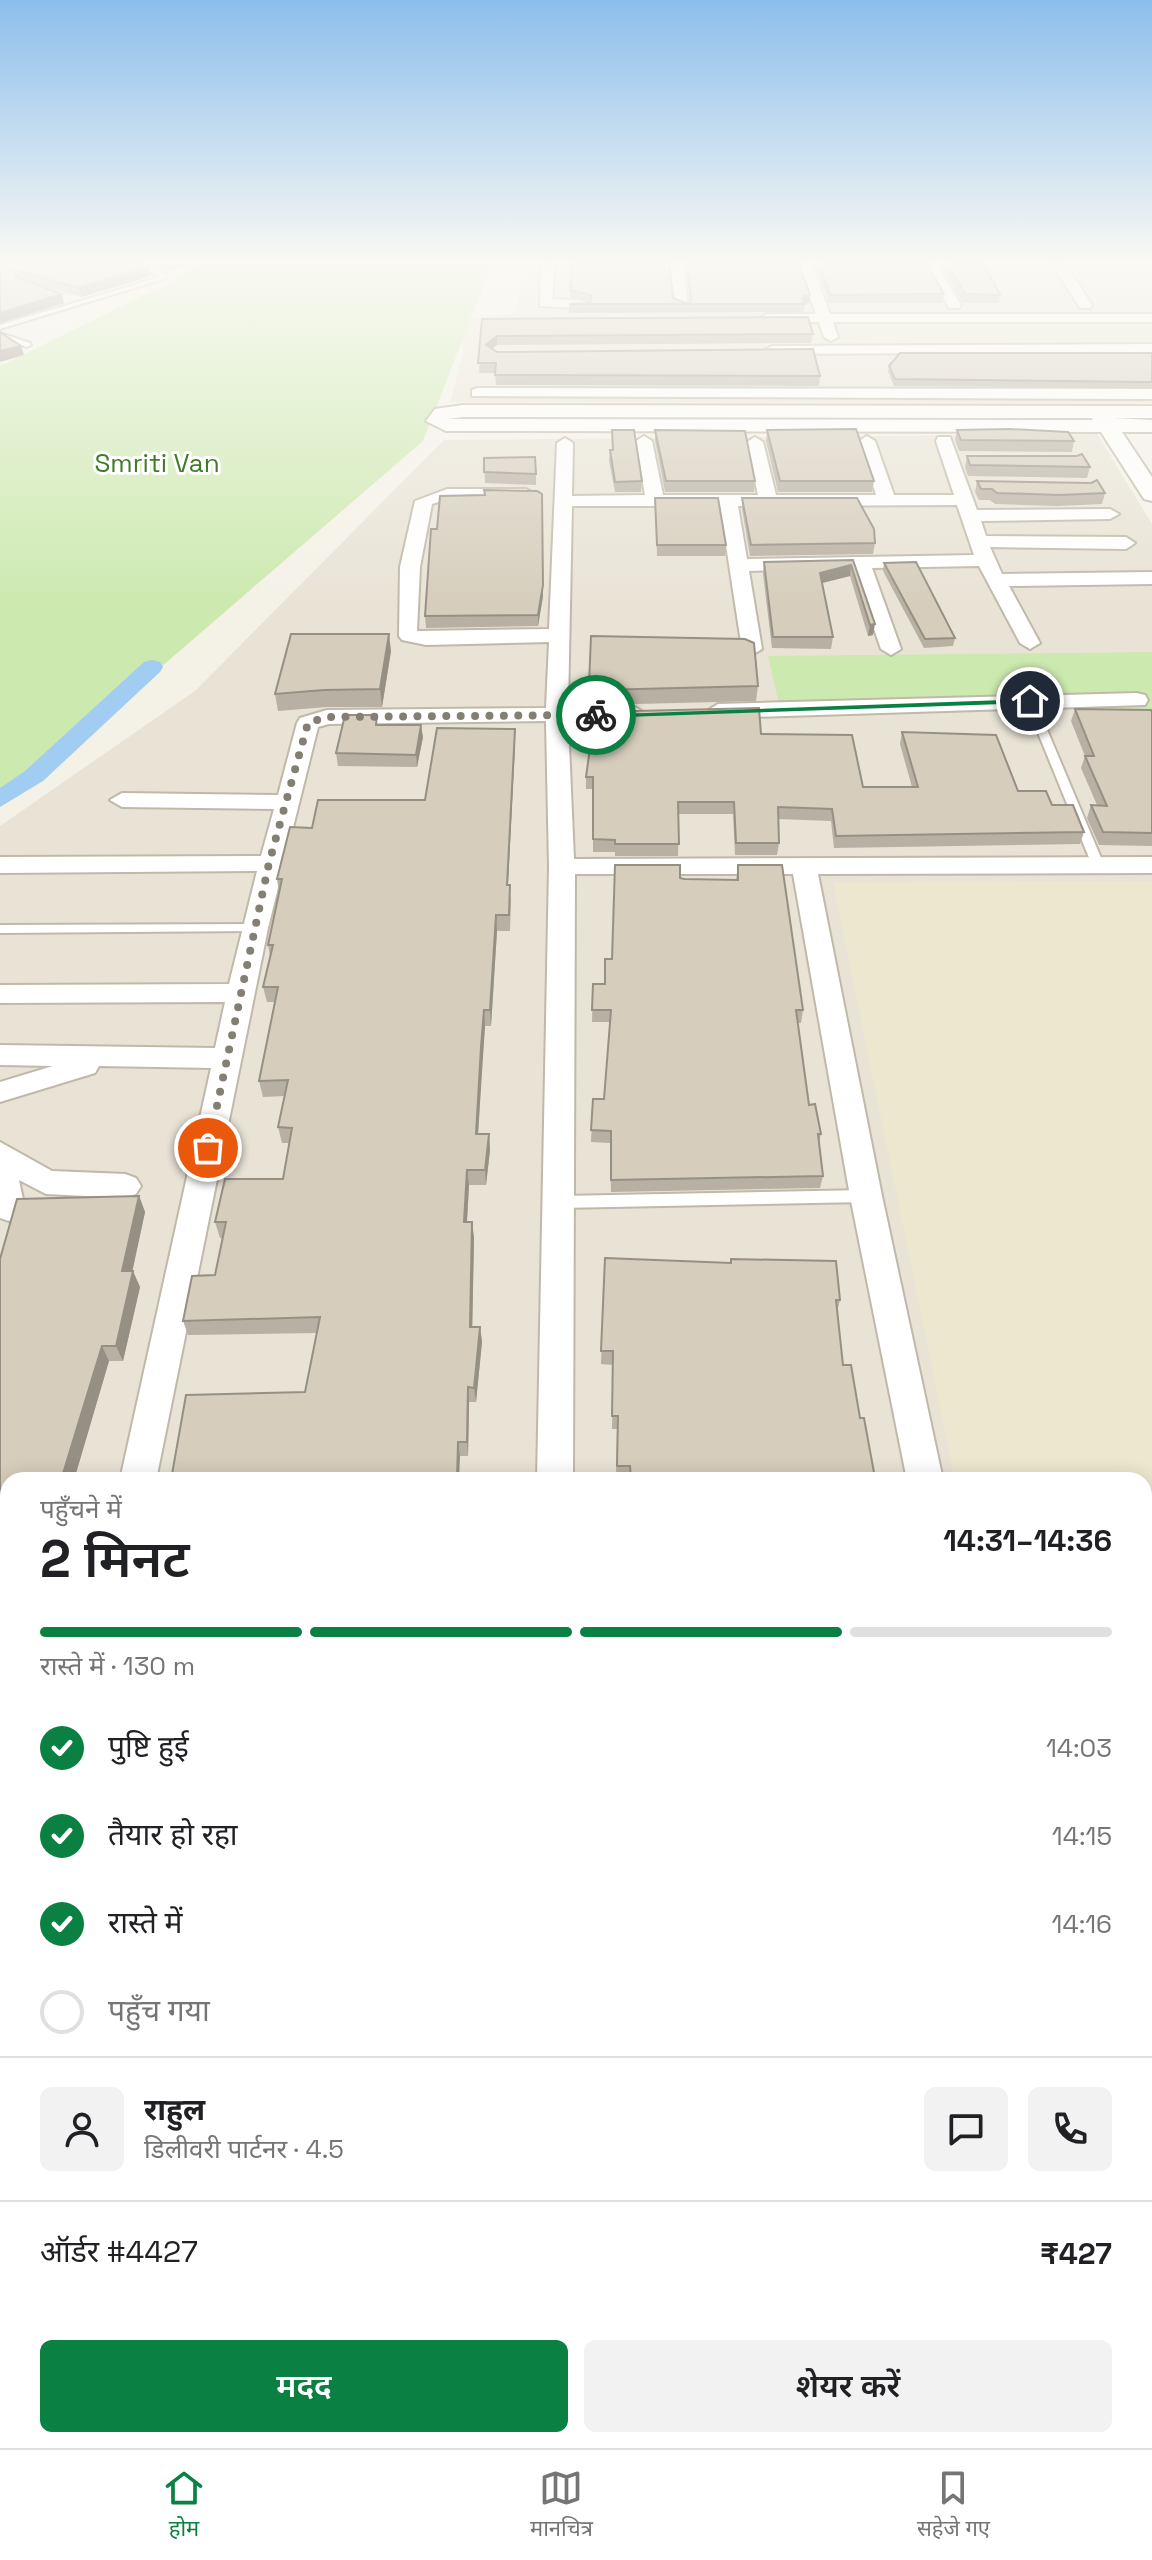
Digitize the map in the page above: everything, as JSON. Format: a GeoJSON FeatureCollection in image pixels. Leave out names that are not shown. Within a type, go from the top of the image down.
{"type":"FeatureCollection","features":[{"type":"Feature","properties":{"kind":"street"},"geometry":{"type":"LineString","coordinates":[[815,378],[849,395]]}},
{"type":"Feature","properties":{"kind":"street"},"geometry":{"type":"LineString","coordinates":[[844,378],[887,500]]}},
{"type":"Feature","properties":{"kind":"street"},"geometry":{"type":"LineString","coordinates":[[957,378],[849,395],[446,425],[436,421],[442,413],[463,411],[849,395],[1137,421],[1152,412]]}},
{"type":"Feature","properties":{"kind":"street"},"geometry":{"type":"LineString","coordinates":[[478,393],[1152,394]]}},
{"type":"Feature","properties":{"kind":"street"},"geometry":{"type":"LineString","coordinates":[[1102,419],[1152,494]]}},
{"type":"Feature","properties":{"kind":"street"},"geometry":{"type":"LineString","coordinates":[[1137,421],[1152,451]]}},
{"type":"Feature","properties":{"kind":"street"},"geometry":{"type":"LineString","coordinates":[[644,441],[655,501]]}},
{"type":"Feature","properties":{"kind":"street"},"geometry":{"type":"LineString","coordinates":[[755,442],[768,501]]}},
{"type":"Feature","properties":{"kind":"street"},"geometry":{"type":"LineString","coordinates":[[555,1472],[561,1202],[562,867],[557,716],[565,443]]}},
{"type":"Feature","properties":{"kind":"street"},"geometry":{"type":"LineString","coordinates":[[953,453],[962,500],[977,541],[1030,643]]}},
{"type":"Feature","properties":{"kind":"street"},"geometry":{"type":"LineString","coordinates":[[962,500],[986,484]]}},
{"type":"Feature","properties":{"kind":"street"},"geometry":{"type":"LineString","coordinates":[[561,635],[416,638],[407,632],[410,567],[424,501],[428,497],[447,494],[655,501],[962,500],[1110,514]]}},
{"type":"Feature","properties":{"kind":"street"},"geometry":{"type":"LineString","coordinates":[[728,500],[752,649]]}},
{"type":"Feature","properties":{"kind":"street"},"geometry":{"type":"LineString","coordinates":[[977,541],[1126,543]]}},
{"type":"Feature","properties":{"kind":"street"},"geometry":{"type":"LineString","coordinates":[[738,565],[985,560]]}},
{"type":"Feature","properties":{"kind":"street"},"geometry":{"type":"LineString","coordinates":[[861,564],[891,649]]}},
{"type":"Feature","properties":{"kind":"street"},"geometry":{"type":"LineString","coordinates":[[997,580],[1152,578]]}},
{"type":"Feature","properties":{"kind":"street"},"geometry":{"type":"LineString","coordinates":[[699,712],[1147,700]]}},
{"type":"Feature","properties":{"kind":"street"},"geometry":{"type":"LineString","coordinates":[[140,1472],[269,863],[304,732],[315,719],[667,713]]}},
{"type":"Feature","properties":{"kind":"street"},"geometry":{"type":"LineString","coordinates":[[122,800],[285,802]]}},
{"type":"Feature","properties":{"kind":"street"},"geometry":{"type":"LineString","coordinates":[[0,865],[269,863]]}},
{"type":"Feature","properties":{"kind":"street"},"geometry":{"type":"LineString","coordinates":[[562,867],[1152,865]]}},
{"type":"Feature","properties":{"kind":"street"},"geometry":{"type":"LineString","coordinates":[[804,866],[866,1196],[923,1472]]}},
{"type":"Feature","properties":{"kind":"street"},"geometry":{"type":"LineString","coordinates":[[0,994],[241,993]]}},
{"type":"Feature","properties":{"kind":"street"},"geometry":{"type":"LineString","coordinates":[[0,1055],[228,1058]]}},
{"type":"Feature","properties":{"kind":"street"},"geometry":{"type":"LineString","coordinates":[[0,1092],[115,1057]]}},
{"type":"Feature","properties":{"kind":"street"},"geometry":{"type":"LineString","coordinates":[[0,1153],[46,1182],[125,1186]]}},
{"type":"Feature","properties":{"kind":"street"},"geometry":{"type":"LineString","coordinates":[[0,1159],[9,1209]]}},
{"type":"Feature","properties":{"kind":"lane"},"geometry":{"type":"LineString","coordinates":[[1030,701],[1098,865]]}},
{"type":"Feature","properties":{"kind":"lane"},"geometry":{"type":"LineString","coordinates":[[0,929],[255,928]]}},
{"type":"Feature","properties":{"kind":"lane"},"geometry":{"type":"LineString","coordinates":[[561,1202],[866,1196]]}},
{"type":"Feature","properties":{"kind":"shaded area"},"geometry":{"type":"Polygon","coordinates":[[[457,378],[1152,378],[1152,403],[450,402],[457,378]]]}},
{"type":"Feature","properties":{"kind":"shaded area"},"geometry":{"type":"Polygon","coordinates":[[[1097,434],[1152,524],[1152,1472],[0,1472],[0,826],[195,691],[444,440],[1097,434]]]}},
{"type":"Feature","properties":{"kind":"shaded area"},"geometry":{"type":"Polygon","coordinates":[[[1152,881],[1152,1472],[953,1472],[833,883],[1152,881]]]}},
{"type":"Feature","properties":{"kind":"green space","name":"Smriti Van"},"geometry":{"type":"Polygon","coordinates":[[[0,378],[447,378],[423,441],[0,806],[0,378]]]}},
{"type":"Feature","properties":{"kind":"green space"},"geometry":{"type":"Polygon","coordinates":[[[1152,652],[1152,709],[781,713],[768,656],[1152,652]]]}},
{"type":"Feature","properties":{"kind":"building"},"geometry":{"type":"Polygon","coordinates":[[[1152,378],[1152,382],[895,379],[1152,378]]]}},
{"type":"Feature","properties":{"kind":"building"},"geometry":{"type":"Polygon","coordinates":[[[856,429],[874,481],[780,481],[767,430],[856,429]]]}},
{"type":"Feature","properties":{"kind":"building"},"geometry":{"type":"Polygon","coordinates":[[[612,430],[634,430],[642,481],[615,482],[610,450],[613,450],[612,430]]]}},
{"type":"Feature","properties":{"kind":"building"},"geometry":{"type":"Polygon","coordinates":[[[655,430],[745,431],[755,481],[666,481],[655,430]]]}},
{"type":"Feature","properties":{"kind":"building"},"geometry":{"type":"Polygon","coordinates":[[[957,430],[1068,432],[1074,441],[961,440],[957,430]]]}},
{"type":"Feature","properties":{"kind":"building"},"geometry":{"type":"Polygon","coordinates":[[[1082,454],[1090,467],[970,465],[967,456],[1077,456],[1082,454]]]}},
{"type":"Feature","properties":{"kind":"building"},"geometry":{"type":"Polygon","coordinates":[[[535,457],[536,474],[484,472],[484,458],[535,457]]]}},
{"type":"Feature","properties":{"kind":"building"},"geometry":{"type":"Polygon","coordinates":[[[1097,480],[1105,493],[997,493],[992,489],[981,489],[977,481],[1091,483],[1097,480]]]}},
{"type":"Feature","properties":{"kind":"building"},"geometry":{"type":"Polygon","coordinates":[[[484,490],[537,491],[542,494],[543,585],[538,615],[425,616],[431,529],[437,529],[440,496],[485,495],[484,490]]]}},
{"type":"Feature","properties":{"kind":"building"},"geometry":{"type":"Polygon","coordinates":[[[655,498],[718,498],[726,545],[657,545],[655,498]]]}},
{"type":"Feature","properties":{"kind":"building"},"geometry":{"type":"Polygon","coordinates":[[[742,498],[857,498],[874,529],[875,543],[751,545],[742,498]]]}},
{"type":"Feature","properties":{"kind":"building"},"geometry":{"type":"Polygon","coordinates":[[[853,560],[875,624],[870,625],[851,565],[820,573],[833,637],[773,637],[764,562],[853,560]]]}},
{"type":"Feature","properties":{"kind":"building"},"geometry":{"type":"Polygon","coordinates":[[[916,562],[955,638],[925,639],[884,563],[916,562]]]}},
{"type":"Feature","properties":{"kind":"building"},"geometry":{"type":"Polygon","coordinates":[[[291,634],[389,634],[380,689],[275,694],[291,634]]]}},
{"type":"Feature","properties":{"kind":"building"},"geometry":{"type":"Polygon","coordinates":[[[591,636],[745,639],[754,643],[758,686],[598,690],[598,685],[589,685],[591,636]]]}},
{"type":"Feature","properties":{"kind":"building"},"geometry":{"type":"Polygon","coordinates":[[[759,708],[761,734],[852,735],[863,787],[918,787],[902,732],[996,735],[1018,791],[1046,791],[1052,805],[1073,805],[1084,832],[836,836],[832,809],[778,807],[779,843],[736,843],[734,802],[678,802],[679,844],[615,844],[615,840],[593,839],[593,777],[586,777],[595,712],[759,708]]]}},
{"type":"Feature","properties":{"kind":"building"},"geometry":{"type":"Polygon","coordinates":[[[1075,709],[1151,710],[1152,833],[1103,832],[1091,805],[1107,806],[1085,756],[1094,756],[1075,709]]]}},
{"type":"Feature","properties":{"kind":"building"},"geometry":{"type":"Polygon","coordinates":[[[345,715],[377,715],[376,725],[421,725],[416,755],[336,753],[345,715]]]}},
{"type":"Feature","properties":{"kind":"building"},"geometry":{"type":"Polygon","coordinates":[[[437,728],[515,729],[507,885],[510,885],[509,915],[496,915],[490,1010],[484,1010],[481,1047],[476,1134],[489,1134],[485,1170],[467,1170],[464,1222],[472,1222],[470,1327],[480,1327],[474,1388],[468,1387],[467,1442],[458,1442],[457,1472],[172,1472],[186,1395],[305,1392],[320,1317],[183,1321],[192,1276],[215,1275],[226,1222],[215,1222],[225,1179],[283,1179],[292,1128],[278,1127],[288,1080],[259,1081],[278,987],[263,987],[273,945],[268,945],[282,879],[277,879],[290,827],[312,828],[318,800],[425,800],[437,728]]]}},
{"type":"Feature","properties":{"kind":"building"},"geometry":{"type":"Polygon","coordinates":[[[615,865],[680,865],[680,878],[738,880],[738,865],[782,865],[803,1010],[796,1010],[809,1105],[815,1104],[821,1134],[818,1134],[823,1176],[611,1180],[611,1131],[591,1130],[593,1099],[604,1099],[611,1010],[592,1010],[593,984],[605,984],[605,959],[612,959],[615,865]]]}},
{"type":"Feature","properties":{"kind":"building"},"geometry":{"type":"Polygon","coordinates":[[[139,1196],[122,1271],[133,1271],[116,1346],[102,1346],[63,1472],[0,1472],[0,1259],[17,1199],[139,1196]]]}},
{"type":"Feature","properties":{"kind":"building"},"geometry":{"type":"Polygon","coordinates":[[[605,1258],[731,1263],[731,1259],[836,1261],[840,1300],[836,1300],[843,1365],[851,1365],[874,1472],[630,1472],[630,1466],[617,1466],[618,1416],[612,1416],[613,1351],[601,1351],[605,1258]]]}},
{"type":"Feature","properties":{"kind":"waterway"},"geometry":{"type":"LineString","coordinates":[[0,799],[34,776],[152,667]]}},
{"type":"Feature","properties":{"kind":"way so far"},"geometry":{"type":"LineString","coordinates":[[208,1148],[269,863],[308,723],[327,717],[596,715]]}},
{"type":"Feature","properties":{"kind":"route"},"geometry":{"type":"LineString","coordinates":[[596,715],[1030,701]]}}]}
